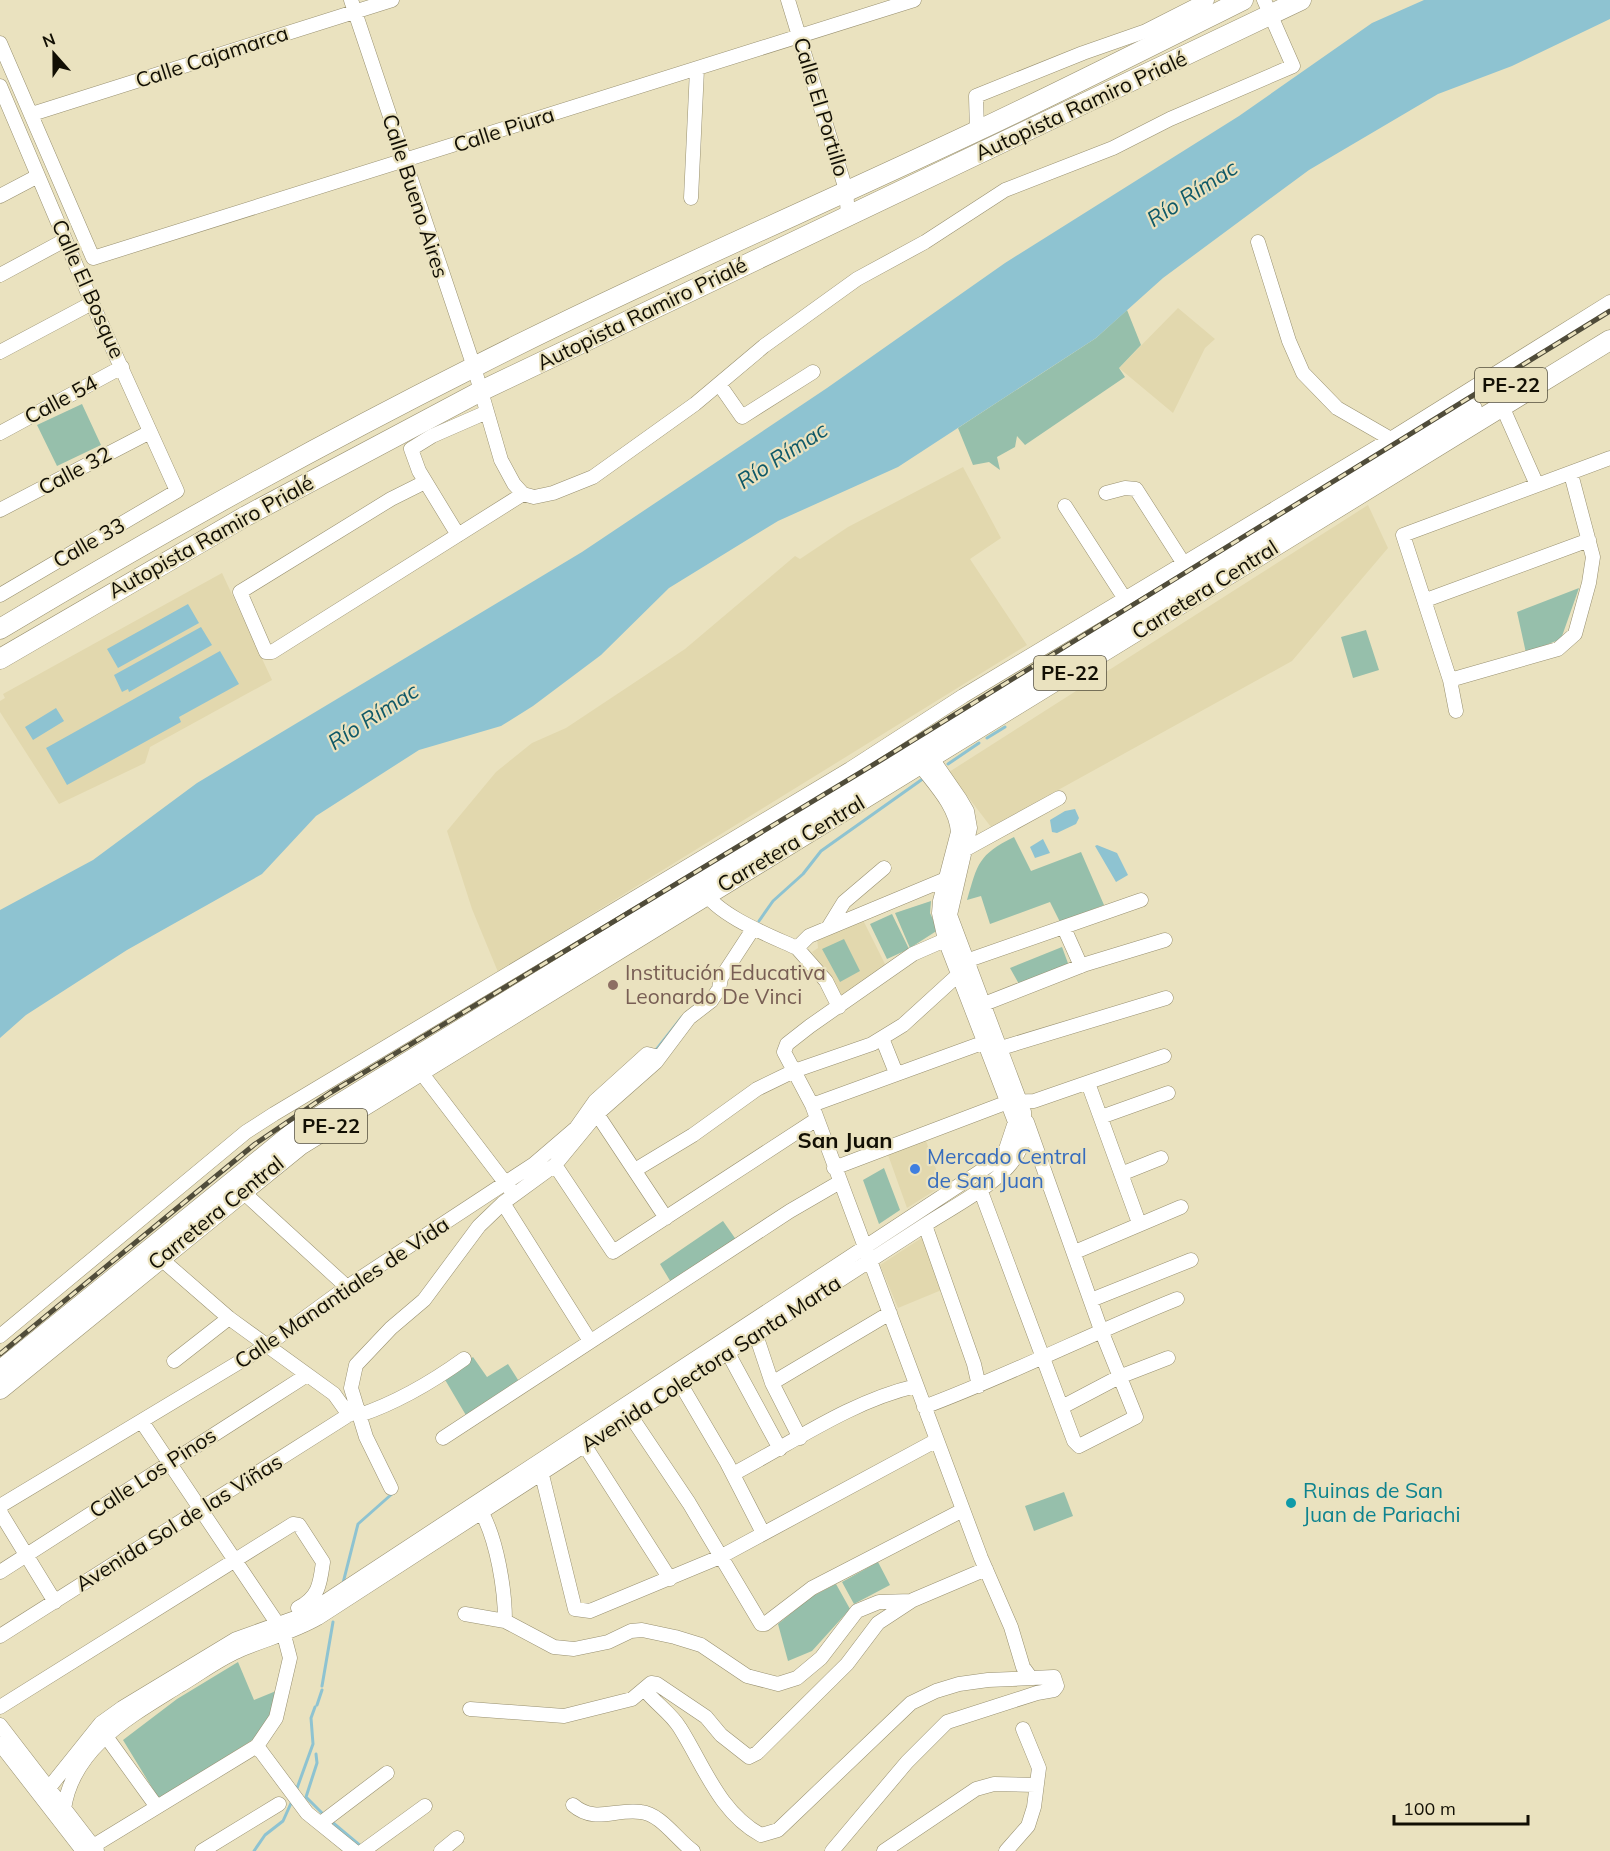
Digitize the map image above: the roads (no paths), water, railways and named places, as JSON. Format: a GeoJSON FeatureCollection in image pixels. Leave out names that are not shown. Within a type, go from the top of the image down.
{"type":"FeatureCollection","features":[{"type":"Feature","properties":{"kind":"highway","name":"Autopista Ramiro Prialé"},"geometry":{"type":"LineString","coordinates":[[0,628],[135,548],[316,448],[474,367],[846,190],[977,131],[1243,0]]}},
{"type":"Feature","properties":{"kind":"highway","name":"Autopista Ramiro Prialé"},"geometry":{"type":"LineString","coordinates":[[0,659],[246,516],[481,392],[848,215],[1268,7],[1301,0]]}},
{"type":"Feature","properties":{"kind":"highway","name":"Carretera Central"},"geometry":{"type":"LineString","coordinates":[[0,1371],[294,1132],[613,934],[702,889],[926,761],[1076,660],[1412,445],[1610,324]]}},
{"type":"Feature","properties":{"kind":"highway","name":"Carretera Central"},"geometry":{"type":"LineString","coordinates":[[0,1389],[300,1145],[420,1071],[702,889],[1076,660],[1433,449],[1610,340]]}},
{"type":"Feature","properties":{"kind":"street","name":"Calle Cajamarca"},"geometry":{"type":"LineString","coordinates":[[32,114],[353,6],[392,0]]}},
{"type":"Feature","properties":{"kind":"street","name":"Calle El Portillo"},"geometry":{"type":"LineString","coordinates":[[788,0],[846,190],[848,215]]}},
{"type":"Feature","properties":{"kind":"street","name":"Calle Piura"},"geometry":{"type":"LineString","coordinates":[[93,258],[914,0]]}},
{"type":"Feature","properties":{"kind":"street"},"geometry":{"type":"LineString","coordinates":[[977,131],[976,96],[1083,53],[1146,31],[1207,0]]}},
{"type":"Feature","properties":{"kind":"street","name":"Calle Bueno Aires"},"geometry":{"type":"LineString","coordinates":[[353,6],[474,367],[506,472],[523,494]]}},
{"type":"Feature","properties":{"kind":"street"},"geometry":{"type":"LineString","coordinates":[[425,482],[391,499],[240,592],[267,652],[272,652],[523,494],[534,497],[553,493],[592,477],[719,384],[764,346],[857,279],[925,242],[1005,190],[1113,148],[1295,64],[1268,7]]}},
{"type":"Feature","properties":{"kind":"street","name":"Calle El Bosque"},"geometry":{"type":"LineString","coordinates":[[0,44],[93,258]]}},
{"type":"Feature","properties":{"kind":"street"},"geometry":{"type":"LineString","coordinates":[[691,198],[697,69]]}},
{"type":"Feature","properties":{"kind":"street","name":"Calle El Bosque"},"geometry":{"type":"LineString","coordinates":[[0,86],[92,303],[177,491]]}},
{"type":"Feature","properties":{"kind":"street"},"geometry":{"type":"LineString","coordinates":[[0,196],[38,176]]}},
{"type":"Feature","properties":{"kind":"street"},"geometry":{"type":"LineString","coordinates":[[0,275],[65,240]]}},
{"type":"Feature","properties":{"kind":"street"},"geometry":{"type":"LineString","coordinates":[[1258,242],[1289,341],[1303,373],[1336,408],[1389,440],[1433,449]]}},
{"type":"Feature","properties":{"kind":"street"},"geometry":{"type":"LineString","coordinates":[[0,1336],[246,1132],[1389,440],[1610,302]]}},
{"type":"Feature","properties":{"kind":"street"},"geometry":{"type":"LineString","coordinates":[[0,352],[92,303]]}},
{"type":"Feature","properties":{"kind":"street","name":"Calle 54"},"geometry":{"type":"LineString","coordinates":[[0,433],[122,367]]}},
{"type":"Feature","properties":{"kind":"street"},"geometry":{"type":"LineString","coordinates":[[719,384],[742,417],[813,372]]}},
{"type":"Feature","properties":{"kind":"street"},"geometry":{"type":"LineString","coordinates":[[1502,406],[1537,485]]}},
{"type":"Feature","properties":{"kind":"street"},"geometry":{"type":"LineString","coordinates":[[458,535],[425,482],[411,449],[432,436],[487,412]]}},
{"type":"Feature","properties":{"kind":"street","name":"Calle 32"},"geometry":{"type":"LineString","coordinates":[[0,510],[150,432]]}},
{"type":"Feature","properties":{"kind":"street"},"geometry":{"type":"LineString","coordinates":[[1456,711],[1450,680],[1426,600],[1403,535],[1610,459]]}},
{"type":"Feature","properties":{"kind":"street"},"geometry":{"type":"LineString","coordinates":[[1450,680],[1557,650],[1567,644],[1575,634],[1589,583],[1593,557],[1571,474]]}},
{"type":"Feature","properties":{"kind":"street"},"geometry":{"type":"LineString","coordinates":[[1106,493],[1125,488],[1136,489],[1184,564]]}},
{"type":"Feature","properties":{"kind":"street","name":"Calle 33"},"geometry":{"type":"LineString","coordinates":[[0,594],[177,491]]}},
{"type":"Feature","properties":{"kind":"street"},"geometry":{"type":"LineString","coordinates":[[1065,506],[1125,599]]}},
{"type":"Feature","properties":{"kind":"street"},"geometry":{"type":"LineString","coordinates":[[1426,600],[1589,540]]}},
{"type":"Feature","properties":{"kind":"street","name":"Avenida Colectora Santa Marta"},"geometry":{"type":"LineString","coordinates":[[64,1809],[66,1795],[72,1783],[89,1754],[105,1735],[279,1626],[318,1618],[926,1225],[1007,1168],[1018,1154],[1023,1140],[1018,1105],[1001,1048],[950,915],[970,828],[967,811],[926,761]]}},
{"type":"Feature","properties":{"kind":"street","name":"Avenida Colectora Santa Marta"},"geometry":{"type":"LineString","coordinates":[[48,1789],[101,1723],[122,1708],[236,1640],[279,1626],[306,1614],[996,1161],[1006,1149],[1018,1105],[985,1042],[945,940],[939,913],[958,832],[957,821],[926,761]]}},
{"type":"Feature","properties":{"kind":"street"},"geometry":{"type":"LineString","coordinates":[[966,849],[1059,798]]}},
{"type":"Feature","properties":{"kind":"street"},"geometry":{"type":"LineString","coordinates":[[828,928],[844,902],[884,868]]}},
{"type":"Feature","properties":{"kind":"street"},"geometry":{"type":"LineString","coordinates":[[797,948],[808,936],[946,879]]}},
{"type":"Feature","properties":{"kind":"street"},"geometry":{"type":"LineString","coordinates":[[702,889],[753,928],[797,948],[826,981],[839,1007]]}},
{"type":"Feature","properties":{"kind":"street"},"geometry":{"type":"LineString","coordinates":[[966,961],[1141,900]]}},
{"type":"Feature","properties":{"kind":"street"},"geometry":{"type":"LineString","coordinates":[[604,917],[613,934]]}},
{"type":"Feature","properties":{"kind":"street"},"geometry":{"type":"LineString","coordinates":[[391,1488],[355,1413],[351,1388],[356,1365],[391,1328],[424,1300],[479,1226],[503,1203],[555,1165],[597,1114],[659,1057],[688,1018],[711,1001],[719,989],[721,978],[753,928]]}},
{"type":"Feature","properties":{"kind":"street"},"geometry":{"type":"LineString","coordinates":[[1064,928],[1081,966]]}},
{"type":"Feature","properties":{"kind":"street"},"geometry":{"type":"LineString","coordinates":[[945,940],[913,954],[787,1044],[784,1052],[812,1105],[963,1510],[1011,1627],[1023,1667],[1031,1678]]}},
{"type":"Feature","properties":{"kind":"street"},"geometry":{"type":"LineString","coordinates":[[984,1004],[1081,966],[1165,940]]}},
{"type":"Feature","properties":{"kind":"street"},"geometry":{"type":"LineString","coordinates":[[517,970],[528,986]]}},
{"type":"Feature","properties":{"kind":"street"},"geometry":{"type":"LineString","coordinates":[[635,1170],[693,1135],[757,1089],[794,1071],[872,1044],[882,1038],[903,1025],[959,974]]}},
{"type":"Feature","properties":{"kind":"street"},"geometry":{"type":"LineString","coordinates":[[1001,1048],[1166,998]]}},
{"type":"Feature","properties":{"kind":"street"},"geometry":{"type":"LineString","coordinates":[[882,1038],[896,1073]]}},
{"type":"Feature","properties":{"kind":"street"},"geometry":{"type":"LineString","coordinates":[[812,1105],[985,1042]]}},
{"type":"Feature","properties":{"kind":"street","name":"Calle Manantiales de Vida"},"geometry":{"type":"LineString","coordinates":[[0,1506],[266,1346],[347,1287],[506,1183],[576,1128],[595,1101],[647,1054],[659,1057]]}},
{"type":"Feature","properties":{"kind":"street"},"geometry":{"type":"LineString","coordinates":[[834,1167],[1164,1056]]}},
{"type":"Feature","properties":{"kind":"street"},"geometry":{"type":"LineString","coordinates":[[420,1071],[515,1195]]}},
{"type":"Feature","properties":{"kind":"street"},"geometry":{"type":"LineString","coordinates":[[1088,1083],[1139,1223]]}},
{"type":"Feature","properties":{"kind":"street"},"geometry":{"type":"LineString","coordinates":[[1101,1117],[1168,1093]]}},
{"type":"Feature","properties":{"kind":"street"},"geometry":{"type":"LineString","coordinates":[[980,1189],[1074,1442],[1079,1446],[1136,1417],[1101,1330],[1075,1252],[1018,1105]]}},
{"type":"Feature","properties":{"kind":"street"},"geometry":{"type":"LineString","coordinates":[[597,1114],[666,1218]]}},
{"type":"Feature","properties":{"kind":"street"},"geometry":{"type":"LineString","coordinates":[[555,1165],[613,1252],[817,1119]]}},
{"type":"Feature","properties":{"kind":"street"},"geometry":{"type":"LineString","coordinates":[[1121,1174],[1161,1158]]}},
{"type":"Feature","properties":{"kind":"street"},"geometry":{"type":"LineString","coordinates":[[443,1438],[790,1211],[840,1182]]}},
{"type":"Feature","properties":{"kind":"street"},"geometry":{"type":"LineString","coordinates":[[242,1191],[347,1287]]}},
{"type":"Feature","properties":{"kind":"street"},"geometry":{"type":"LineString","coordinates":[[503,1203],[591,1341]]}},
{"type":"Feature","properties":{"kind":"street"},"geometry":{"type":"LineString","coordinates":[[1075,1252],[1181,1207]]}},
{"type":"Feature","properties":{"kind":"street"},"geometry":{"type":"LineString","coordinates":[[926,1225],[974,1364],[979,1386]]}},
{"type":"Feature","properties":{"kind":"street"},"geometry":{"type":"LineString","coordinates":[[160,1258],[228,1318],[334,1394],[355,1413]]}},
{"type":"Feature","properties":{"kind":"street"},"geometry":{"type":"LineString","coordinates":[[1090,1300],[1191,1260]]}},
{"type":"Feature","properties":{"kind":"street"},"geometry":{"type":"LineString","coordinates":[[924,1407],[979,1386],[1101,1330],[1177,1299]]}},
{"type":"Feature","properties":{"kind":"street"},"geometry":{"type":"LineString","coordinates":[[772,1383],[890,1313]]}},
{"type":"Feature","properties":{"kind":"street"},"geometry":{"type":"LineString","coordinates":[[174,1361],[228,1318]]}},
{"type":"Feature","properties":{"kind":"street"},"geometry":{"type":"LineString","coordinates":[[756,1335],[772,1383],[791,1415],[800,1438]]}},
{"type":"Feature","properties":{"kind":"street"},"geometry":{"type":"LineString","coordinates":[[728,1353],[780,1449]]}},
{"type":"Feature","properties":{"kind":"street"},"geometry":{"type":"LineString","coordinates":[[1062,1407],[1119,1377],[1168,1358]]}},
{"type":"Feature","properties":{"kind":"street","name":"Avenida Sol de las Viñas"},"geometry":{"type":"LineString","coordinates":[[0,1636],[355,1413],[411,1393],[439,1378],[464,1359]]}},
{"type":"Feature","properties":{"kind":"street","name":"Calle Los Pinos"},"geometry":{"type":"LineString","coordinates":[[0,1572],[307,1375]]}},
{"type":"Feature","properties":{"kind":"street"},"geometry":{"type":"LineString","coordinates":[[680,1383],[733,1474],[763,1533]]}},
{"type":"Feature","properties":{"kind":"street"},"geometry":{"type":"LineString","coordinates":[[733,1474],[893,1392],[916,1386]]}},
{"type":"Feature","properties":{"kind":"street"},"geometry":{"type":"LineString","coordinates":[[630,1415],[689,1503],[758,1622],[765,1624],[812,1588],[963,1510]]}},
{"type":"Feature","properties":{"kind":"street"},"geometry":{"type":"LineString","coordinates":[[90,1850],[257,1746],[276,1718],[290,1658],[279,1626],[142,1422]]}},
{"type":"Feature","properties":{"kind":"street"},"geometry":{"type":"LineString","coordinates":[[542,1475],[575,1608],[590,1611],[720,1557],[937,1440]]}},
{"type":"Feature","properties":{"kind":"street"},"geometry":{"type":"LineString","coordinates":[[585,1446],[670,1579]]}},
{"type":"Feature","properties":{"kind":"street"},"geometry":{"type":"LineString","coordinates":[[0,1512],[55,1602]]}},
{"type":"Feature","properties":{"kind":"street"},"geometry":{"type":"LineString","coordinates":[[482,1513],[488,1525],[505,1599],[505,1621]]}},
{"type":"Feature","properties":{"kind":"street"},"geometry":{"type":"LineString","coordinates":[[0,1707],[293,1524],[298,1525],[323,1562],[320,1584],[312,1601],[279,1626]]}},
{"type":"Feature","properties":{"kind":"street"},"geometry":{"type":"LineString","coordinates":[[470,1709],[564,1716],[621,1703],[645,1690],[651,1683],[657,1684],[706,1717],[721,1735],[749,1756],[757,1753],[847,1664],[878,1623],[913,1600],[986,1569]]}},
{"type":"Feature","properties":{"kind":"street"},"geometry":{"type":"LineString","coordinates":[[465,1614],[505,1621],[554,1647],[574,1649],[608,1642],[631,1631],[642,1630],[675,1637],[701,1646],[747,1676],[778,1684],[797,1678],[821,1658],[857,1611],[879,1602],[913,1600]]}},
{"type":"Feature","properties":{"kind":"street"},"geometry":{"type":"LineString","coordinates":[[645,1690],[680,1727],[732,1814],[760,1835],[778,1830],[911,1703],[936,1691],[959,1684],[1050,1675],[1054,1677],[1057,1686],[1054,1690],[1037,1693],[947,1722],[907,1762],[832,1851]]}},
{"type":"Feature","properties":{"kind":"street"},"geometry":{"type":"LineString","coordinates":[[0,1725],[64,1809],[90,1850]]}},
{"type":"Feature","properties":{"kind":"street"},"geometry":{"type":"LineString","coordinates":[[1006,1851],[1028,1826],[1034,1807],[1035,1785],[1039,1768],[1023,1730]]}},
{"type":"Feature","properties":{"kind":"street"},"geometry":{"type":"LineString","coordinates":[[105,1735],[158,1807]]}},
{"type":"Feature","properties":{"kind":"street"},"geometry":{"type":"LineString","coordinates":[[0,1744],[90,1850]]}},
{"type":"Feature","properties":{"kind":"street"},"geometry":{"type":"LineString","coordinates":[[257,1746],[307,1812],[346,1849]]}},
{"type":"Feature","properties":{"kind":"street"},"geometry":{"type":"LineString","coordinates":[[321,1824],[387,1773]]}},
{"type":"Feature","properties":{"kind":"street"},"geometry":{"type":"LineString","coordinates":[[884,1851],[976,1789],[994,1784],[1035,1785]]}},
{"type":"Feature","properties":{"kind":"street"},"geometry":{"type":"LineString","coordinates":[[202,1851],[279,1804]]}},
{"type":"Feature","properties":{"kind":"street"},"geometry":{"type":"LineString","coordinates":[[573,1805],[581,1812],[596,1816],[643,1811],[664,1823],[693,1851]]}},
{"type":"Feature","properties":{"kind":"street"},"geometry":{"type":"LineString","coordinates":[[363,1851],[425,1806]]}},
{"type":"Feature","properties":{"kind":"street"},"geometry":{"type":"LineString","coordinates":[[441,1851],[458,1838]]}},
{"type":"Feature","properties":{"kind":"water","name":"Río Rímac"},"geometry":{"type":"Polygon","coordinates":[[[1424,0],[1610,0],[1610,19],[1512,66],[1438,94],[1309,170],[1163,278],[1096,338],[898,467],[778,521],[669,588],[601,655],[533,706],[501,726],[419,750],[316,816],[262,874],[127,950],[26,1015],[0,1038],[0,910],[93,860],[197,783],[582,552],[827,388],[1005,263],[1239,116],[1372,23],[1424,0]]]}},
{"type":"Feature","properties":{"kind":"water"},"geometry":{"type":"Polygon","coordinates":[[[188,604],[199,623],[118,668],[107,649],[188,604]]]}},
{"type":"Feature","properties":{"kind":"water"},"geometry":{"type":"Polygon","coordinates":[[[201,627],[212,645],[129,692],[128,689],[122,692],[114,675],[201,627]]]}},
{"type":"Feature","properties":{"kind":"water"},"geometry":{"type":"Polygon","coordinates":[[[220,651],[239,684],[179,717],[181,722],[67,785],[46,748],[220,651]]]}},
{"type":"Feature","properties":{"kind":"water"},"geometry":{"type":"Polygon","coordinates":[[[56,708],[64,721],[33,740],[25,727],[56,708]]]}},
{"type":"Feature","properties":{"kind":"water"},"geometry":{"type":"Polygon","coordinates":[[[1075,809],[1079,818],[1076,824],[1057,833],[1052,832],[1050,820],[1065,811],[1075,809]]]}},
{"type":"Feature","properties":{"kind":"water"},"geometry":{"type":"Polygon","coordinates":[[[1043,839],[1050,853],[1035,858],[1030,847],[1043,839]]]}},
{"type":"Feature","properties":{"kind":"water"},"geometry":{"type":"Polygon","coordinates":[[[1095,846],[1117,853],[1128,875],[1116,882],[1095,846]]]}},
{"type":"Feature","properties":{"kind":"waterway"},"geometry":{"type":"LineString","coordinates":[[987,738],[1005,727]]}},
{"type":"Feature","properties":{"kind":"waterway"},"geometry":{"type":"LineString","coordinates":[[948,764],[979,743]]}},
{"type":"Feature","properties":{"kind":"waterway"},"geometry":{"type":"LineString","coordinates":[[759,921],[773,901],[803,874],[821,851],[924,778]]}},
{"type":"Feature","properties":{"kind":"waterway"},"geometry":{"type":"LineString","coordinates":[[656,1050],[682,1017]]}},
{"type":"Feature","properties":{"kind":"waterway"},"geometry":{"type":"LineString","coordinates":[[343,1583],[358,1524],[393,1493]]}},
{"type":"Feature","properties":{"kind":"waterway"},"geometry":{"type":"LineString","coordinates":[[322,1686],[333,1622]]}},
{"type":"Feature","properties":{"kind":"waterway"},"geometry":{"type":"LineString","coordinates":[[317,1705],[322,1690]]}},
{"type":"Feature","properties":{"kind":"waterway"},"geometry":{"type":"LineString","coordinates":[[296,1791],[313,1744],[311,1718],[315,1707]]}},
{"type":"Feature","properties":{"kind":"waterway"},"geometry":{"type":"LineString","coordinates":[[316,1754],[317,1763],[306,1797],[325,1816]]}},
{"type":"Feature","properties":{"kind":"waterway"},"geometry":{"type":"LineString","coordinates":[[254,1851],[265,1835],[283,1821],[292,1801]]}},
{"type":"Feature","properties":{"kind":"waterway"},"geometry":{"type":"LineString","coordinates":[[332,1822],[363,1848]]}},
{"type":"Feature","properties":{"kind":"railway"},"geometry":{"type":"LineString","coordinates":[[0,1354],[255,1144],[330,1093],[881,760],[1610,311]]}},
{"type":"Feature","properties":{"kind":"place","name":"Institución Educativa Leonardo De Vinci"},"geometry":{"type":"Point","coordinates":[613,985]}},
{"type":"Feature","properties":{"kind":"place","name":"Mercado Central de San Juan"},"geometry":{"type":"Point","coordinates":[915,1169]}},
{"type":"Feature","properties":{"kind":"place","name":"Ruinas de San Juan de Pariachi"},"geometry":{"type":"Point","coordinates":[1291,1503]}},
{"type":"Feature","properties":{"kind":"district","name":"San Juan"},"geometry":{"type":"Point","coordinates":[845,1140]}}]}
